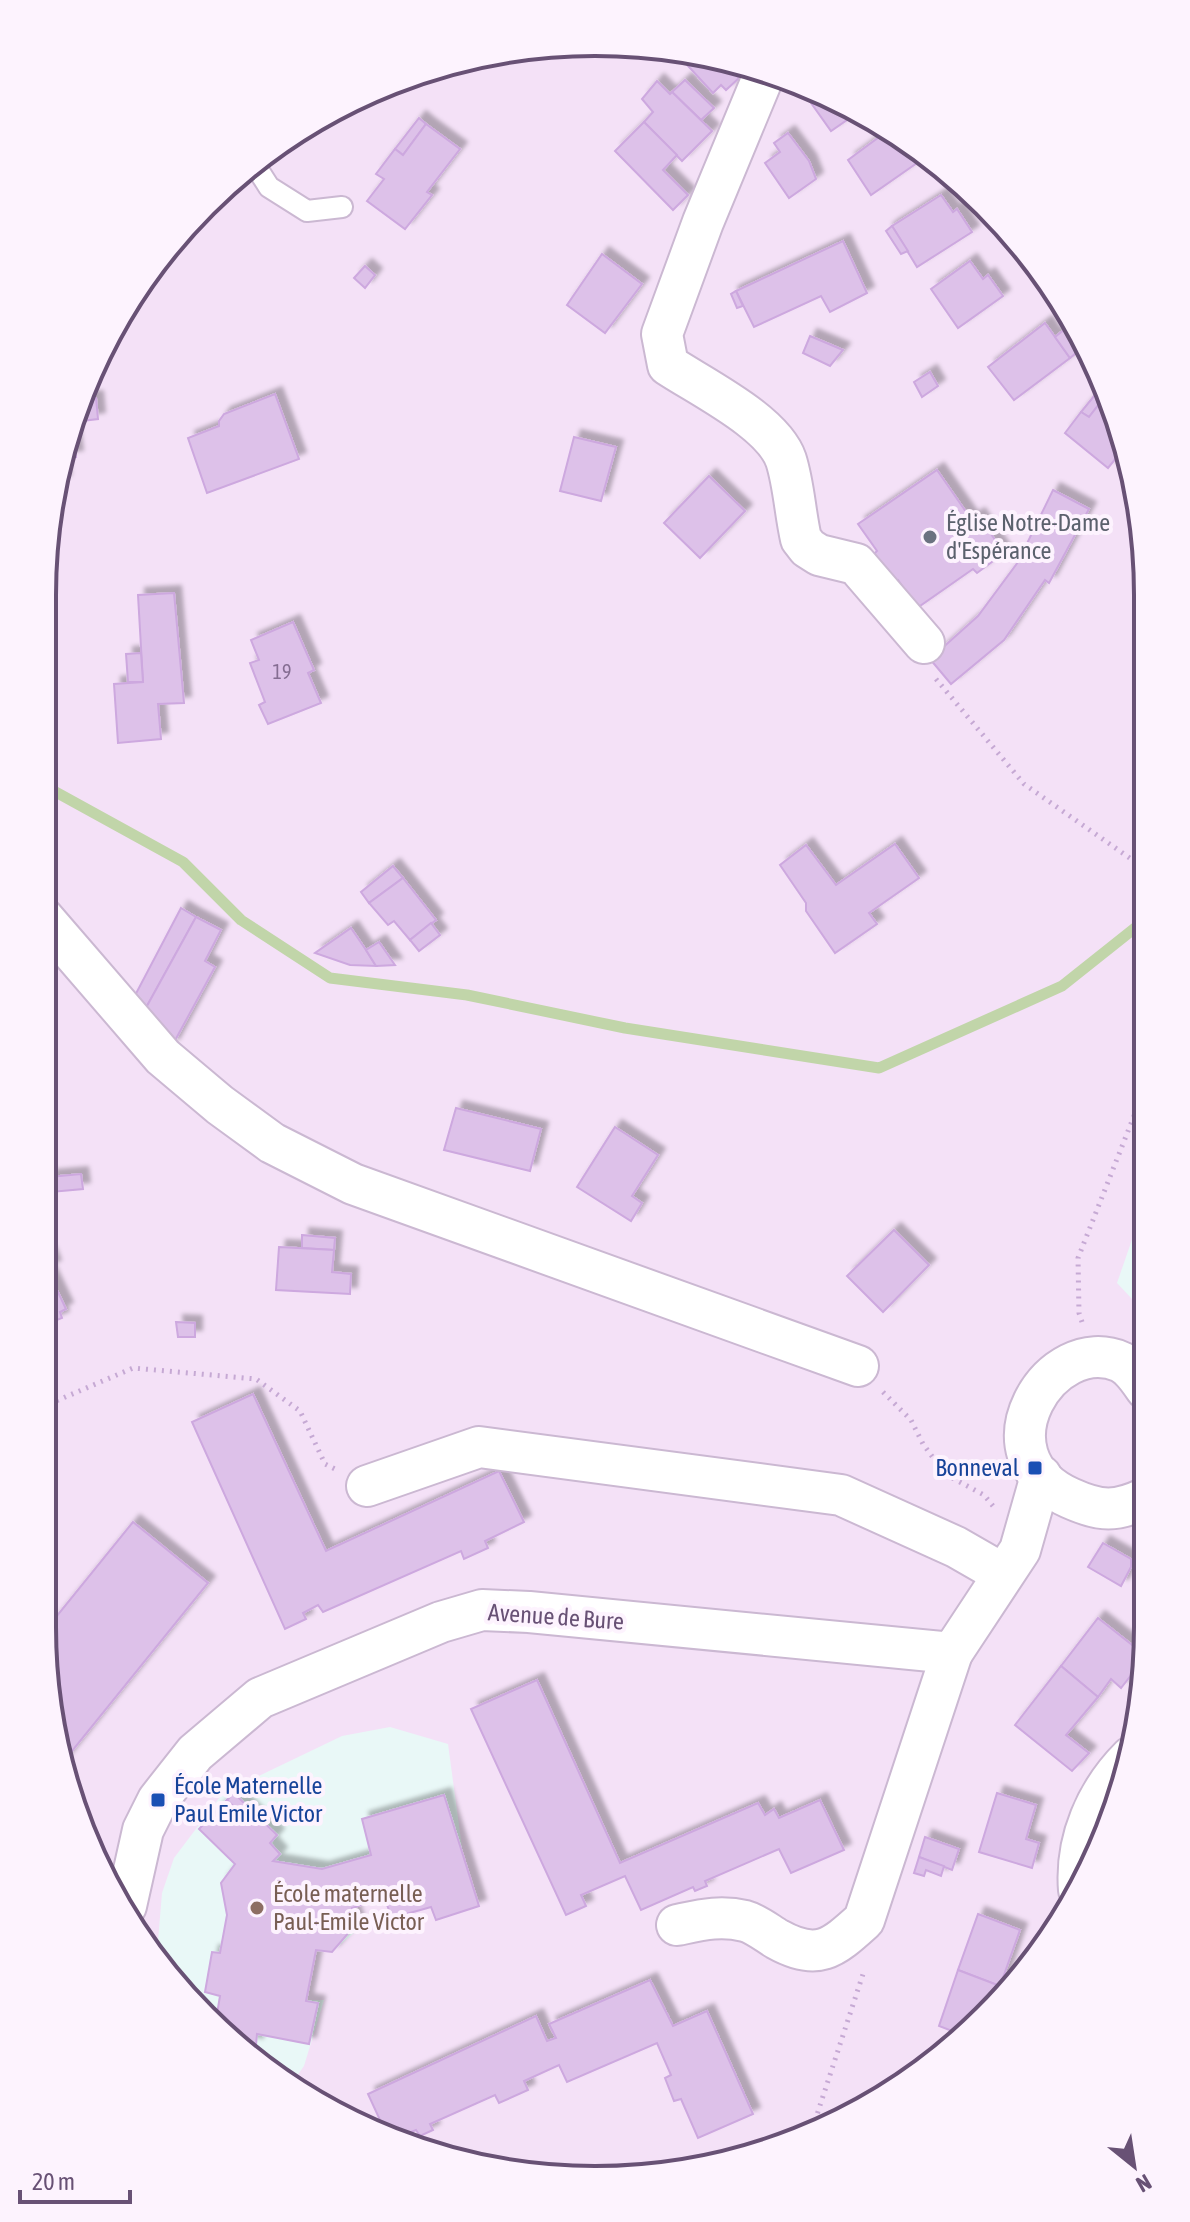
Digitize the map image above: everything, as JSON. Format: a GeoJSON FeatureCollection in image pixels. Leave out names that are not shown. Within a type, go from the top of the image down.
{"type":"FeatureCollection","features":[{"type":"Feature","properties":{"kind":"street"},"geometry":{"type":"LineString","coordinates":[[761,83],[703,222],[662,334],[668,365],[760,423],[778,442],[786,461],[801,539],[819,555],[856,564],[924,643]]}},
{"type":"Feature","properties":{"kind":"street"},"geometry":{"type":"LineString","coordinates":[[56,933],[163,1057],[272,1143],[353,1184],[858,1366]]}},
{"type":"Feature","properties":{"kind":"street"},"geometry":{"type":"LineString","coordinates":[[1134,1376],[1122,1362],[1097,1358],[1076,1362],[1057,1373],[1041,1387],[1031,1406],[1025,1424],[1024,1443],[1041,1476],[1064,1495],[1095,1507],[1122,1510],[1134,1504]]}},
{"type":"Feature","properties":{"kind":"street"},"geometry":{"type":"LineString","coordinates":[[367,1486],[479,1447],[841,1495],[956,1547],[1004,1563]]}},
{"type":"Feature","properties":{"kind":"street"},"geometry":{"type":"LineString","coordinates":[[677,1925],[718,1916],[748,1922],[781,1942],[811,1953],[838,1944],[864,1920],[952,1653],[1004,1563],[1041,1476]]}},
{"type":"Feature","properties":{"kind":"street"},"geometry":{"type":"LineString","coordinates":[[1004,1563],[1067,1518],[1095,1507]]}},
{"type":"Feature","properties":{"kind":"street","name":"Avenue de Bure"},"geometry":{"type":"LineString","coordinates":[[128,1896],[143,1830],[158,1800],[195,1753],[260,1698],[441,1622],[482,1610],[529,1612],[952,1653]]}},
{"type":"Feature","properties":{"kind":"street"},"geometry":{"type":"LineString","coordinates":[[1081,1859],[1088,1820],[1102,1791],[1112,1779]]}},
{"type":"Feature","properties":{"kind":"lane"},"geometry":{"type":"LineString","coordinates":[[260,173],[269,187],[307,211],[342,207]]}},
{"type":"Feature","properties":{"kind":"path"},"geometry":{"type":"LineString","coordinates":[[924,643],[925,665],[1024,784],[1134,861]]}},
{"type":"Feature","properties":{"kind":"path"},"geometry":{"type":"LineString","coordinates":[[1097,1358],[1079,1313],[1078,1258],[1134,1116]]}},
{"type":"Feature","properties":{"kind":"path"},"geometry":{"type":"LineString","coordinates":[[858,1366],[911,1420],[923,1444],[945,1474],[984,1495],[998,1513],[1004,1563]]}},
{"type":"Feature","properties":{"kind":"path"},"geometry":{"type":"LineString","coordinates":[[56,1401],[133,1368],[256,1379],[300,1411],[325,1464],[367,1486]]}},
{"type":"Feature","properties":{"kind":"path"},"geometry":{"type":"LineString","coordinates":[[816,2118],[870,1955],[864,1920]]}},
{"type":"Feature","properties":{"kind":"shaded area"},"geometry":{"type":"Polygon","coordinates":[[[560,57],[630,57],[735,74],[801,97],[833,112],[864,128],[923,167],[976,214],[1023,267],[1062,326],[1093,389],[1116,455],[1129,525],[1134,595],[1133,1662],[1116,1767],[1093,1833],[1078,1865],[1062,1896],[1023,1955],[976,2008],[923,2055],[864,2094],[833,2110],[801,2125],[735,2148],[665,2161],[630,2165],[560,2165],[490,2156],[455,2148],[389,2125],[325,2094],[267,2055],[190,1982],[167,1955],[128,1896],[97,1833],[74,1767],[57,1662],[57,560],[74,455],[97,389],[128,325],[167,267],[190,240],[267,167],[326,128],[357,112],[389,97],[455,74],[560,57]]]}},
{"type":"Feature","properties":{"kind":"shaded area"},"geometry":{"type":"Polygon","coordinates":[[[1134,1234],[1134,1301],[1117,1283],[1134,1234]]]}},
{"type":"Feature","properties":{"kind":"shaded area","name":"École maternelle Paul-Emile Victor"},"geometry":{"type":"Polygon","coordinates":[[[390,1727],[448,1744],[463,1855],[479,1906],[436,1920],[431,1907],[392,1918],[384,1897],[353,1908],[362,1926],[332,1952],[316,1951],[306,2000],[324,2000],[304,2066],[297,2076],[267,2055],[214,2008],[167,1955],[158,1942],[162,1893],[174,1858],[223,1793],[342,1736],[390,1727]]]}},
{"type":"Feature","properties":{"kind":"building"},"geometry":{"type":"Polygon","coordinates":[[[686,64],[735,74],[739,78],[726,90],[721,85],[713,93],[686,64]]]}},
{"type":"Feature","properties":{"kind":"building"},"geometry":{"type":"Polygon","coordinates":[[[685,80],[714,108],[701,120],[672,92],[685,80]]]}},
{"type":"Feature","properties":{"kind":"building"},"geometry":{"type":"Polygon","coordinates":[[[657,81],[712,131],[682,161],[644,122],[653,112],[642,99],[657,81]]]}},
{"type":"Feature","properties":{"kind":"building"},"geometry":{"type":"Polygon","coordinates":[[[810,101],[848,120],[831,131],[810,101]]]}},
{"type":"Feature","properties":{"kind":"building"},"geometry":{"type":"Polygon","coordinates":[[[419,118],[426,124],[403,155],[395,149],[419,118]]]}},
{"type":"Feature","properties":{"kind":"building"},"geometry":{"type":"Polygon","coordinates":[[[644,122],[677,155],[663,170],[688,195],[673,210],[615,151],[644,122]]]}},
{"type":"Feature","properties":{"kind":"building"},"geometry":{"type":"Polygon","coordinates":[[[426,124],[460,149],[427,192],[432,195],[405,229],[367,201],[384,179],[376,174],[395,149],[403,155],[426,124]]]}},
{"type":"Feature","properties":{"kind":"building"},"geometry":{"type":"Polygon","coordinates":[[[788,133],[809,161],[816,179],[789,198],[765,163],[780,152],[774,143],[788,133]]]}},
{"type":"Feature","properties":{"kind":"building"},"geometry":{"type":"Polygon","coordinates":[[[879,137],[917,163],[871,195],[848,160],[879,137]]]}},
{"type":"Feature","properties":{"kind":"building"},"geometry":{"type":"Polygon","coordinates":[[[941,195],[953,212],[957,209],[972,232],[917,267],[892,226],[941,195]]]}},
{"type":"Feature","properties":{"kind":"building"},"geometry":{"type":"Polygon","coordinates":[[[892,226],[908,251],[901,254],[886,231],[892,226]]]}},
{"type":"Feature","properties":{"kind":"building"},"geometry":{"type":"Polygon","coordinates":[[[843,241],[867,293],[830,312],[821,296],[754,327],[736,291],[843,241]]]}},
{"type":"Feature","properties":{"kind":"building"},"geometry":{"type":"Polygon","coordinates":[[[602,254],[642,284],[605,333],[567,305],[602,254]]]}},
{"type":"Feature","properties":{"kind":"building"},"geometry":{"type":"Polygon","coordinates":[[[970,261],[983,279],[988,275],[1003,296],[958,328],[931,289],[970,261]]]}},
{"type":"Feature","properties":{"kind":"building"},"geometry":{"type":"Polygon","coordinates":[[[365,266],[375,275],[365,288],[354,278],[365,266]]]}},
{"type":"Feature","properties":{"kind":"building"},"geometry":{"type":"Polygon","coordinates":[[[736,291],[743,306],[737,308],[731,294],[736,291]]]}},
{"type":"Feature","properties":{"kind":"building"},"geometry":{"type":"Polygon","coordinates":[[[1045,323],[1070,358],[1014,400],[988,367],[1045,323]]]}},
{"type":"Feature","properties":{"kind":"building"},"geometry":{"type":"Polygon","coordinates":[[[1064,330],[1076,353],[1070,358],[1055,337],[1064,330]]]}},
{"type":"Feature","properties":{"kind":"building"},"geometry":{"type":"Polygon","coordinates":[[[810,336],[843,350],[830,366],[803,353],[810,336]]]}},
{"type":"Feature","properties":{"kind":"building"},"geometry":{"type":"Polygon","coordinates":[[[930,372],[938,386],[922,397],[914,382],[930,372]]]}},
{"type":"Feature","properties":{"kind":"building"},"geometry":{"type":"Polygon","coordinates":[[[275,394],[299,459],[207,493],[188,438],[219,426],[224,414],[275,394]]]}},
{"type":"Feature","properties":{"kind":"building"},"geometry":{"type":"Polygon","coordinates":[[[1095,395],[1099,405],[1089,417],[1081,412],[1095,395]]]}},
{"type":"Feature","properties":{"kind":"building"},"geometry":{"type":"Polygon","coordinates":[[[94,398],[98,419],[86,420],[94,398]]]}},
{"type":"Feature","properties":{"kind":"building"},"geometry":{"type":"Polygon","coordinates":[[[1099,405],[1117,457],[1108,468],[1065,433],[1081,412],[1089,417],[1099,405]]]}},
{"type":"Feature","properties":{"kind":"building"},"geometry":{"type":"Polygon","coordinates":[[[574,437],[616,447],[601,501],[560,491],[574,437]]]}},
{"type":"Feature","properties":{"kind":"building","name":"Église Notre-Dame d'Espérance"},"geometry":{"type":"Polygon","coordinates":[[[937,470],[971,519],[978,515],[1004,553],[977,573],[973,569],[917,608],[898,580],[892,583],[873,555],[877,551],[858,524],[937,470]]]}},
{"type":"Feature","properties":{"kind":"building"},"geometry":{"type":"Polygon","coordinates":[[[709,476],[745,511],[700,558],[664,523],[709,476]]]}},
{"type":"Feature","properties":{"kind":"building"},"geometry":{"type":"Polygon","coordinates":[[[1053,490],[1089,509],[1049,583],[1045,580],[1004,640],[951,684],[930,659],[978,616],[1018,562],[1053,490]]]}},
{"type":"Feature","properties":{"kind":"building"},"geometry":{"type":"Polygon","coordinates":[[[174,593],[184,703],[158,704],[161,739],[118,743],[114,684],[143,682],[138,595],[174,593]]]}},
{"type":"Feature","properties":{"kind":"building"},"geometry":{"type":"Polygon","coordinates":[[[293,622],[314,670],[308,673],[321,703],[268,724],[259,705],[265,702],[250,663],[259,660],[251,640],[293,622]]]}},
{"type":"Feature","properties":{"kind":"building"},"geometry":{"type":"Polygon","coordinates":[[[141,653],[143,682],[128,682],[126,654],[141,653]]]}},
{"type":"Feature","properties":{"kind":"building"},"geometry":{"type":"Polygon","coordinates":[[[895,844],[919,878],[869,913],[877,924],[835,953],[780,865],[806,845],[836,885],[895,844]]]}},
{"type":"Feature","properties":{"kind":"building"},"geometry":{"type":"Polygon","coordinates":[[[393,866],[403,878],[369,903],[361,892],[393,866]]]}},
{"type":"Feature","properties":{"kind":"building"},"geometry":{"type":"Polygon","coordinates":[[[403,878],[436,920],[410,940],[394,921],[388,925],[369,903],[403,878]]]}},
{"type":"Feature","properties":{"kind":"building"},"geometry":{"type":"Polygon","coordinates":[[[181,908],[196,917],[142,1015],[131,1003],[181,908]]]}},
{"type":"Feature","properties":{"kind":"building"},"geometry":{"type":"Polygon","coordinates":[[[196,917],[221,930],[205,961],[215,967],[172,1046],[142,1015],[196,917]]]}},
{"type":"Feature","properties":{"kind":"building"},"geometry":{"type":"Polygon","coordinates":[[[431,923],[440,935],[419,951],[410,940],[431,923]]]}},
{"type":"Feature","properties":{"kind":"building"},"geometry":{"type":"Polygon","coordinates":[[[351,928],[376,966],[350,965],[315,953],[351,928]]]}},
{"type":"Feature","properties":{"kind":"building"},"geometry":{"type":"Polygon","coordinates":[[[379,942],[395,965],[376,966],[366,950],[379,942]]]}},
{"type":"Feature","properties":{"kind":"building"},"geometry":{"type":"Polygon","coordinates":[[[456,1108],[541,1129],[530,1171],[444,1150],[456,1108]]]}},
{"type":"Feature","properties":{"kind":"building"},"geometry":{"type":"Polygon","coordinates":[[[615,1127],[658,1155],[632,1196],[642,1203],[631,1221],[577,1187],[615,1127]]]}},
{"type":"Feature","properties":{"kind":"building"},"geometry":{"type":"Polygon","coordinates":[[[81,1174],[83,1189],[56,1192],[56,1176],[81,1174]]]}},
{"type":"Feature","properties":{"kind":"building"},"geometry":{"type":"Polygon","coordinates":[[[894,1230],[929,1265],[883,1312],[847,1276],[894,1230]]]}},
{"type":"Feature","properties":{"kind":"building"},"geometry":{"type":"Polygon","coordinates":[[[302,1235],[335,1238],[334,1250],[302,1248],[302,1235]]]}},
{"type":"Feature","properties":{"kind":"building"},"geometry":{"type":"Polygon","coordinates":[[[279,1247],[334,1250],[332,1272],[351,1274],[350,1294],[276,1290],[279,1247]]]}},
{"type":"Feature","properties":{"kind":"building"},"geometry":{"type":"Polygon","coordinates":[[[56,1288],[66,1309],[60,1312],[62,1318],[56,1320],[56,1288]]]}},
{"type":"Feature","properties":{"kind":"building"},"geometry":{"type":"Polygon","coordinates":[[[176,1322],[195,1323],[195,1337],[178,1337],[176,1322]]]}},
{"type":"Feature","properties":{"kind":"building"},"geometry":{"type":"Polygon","coordinates":[[[253,1394],[326,1551],[499,1471],[524,1522],[485,1541],[488,1548],[464,1559],[461,1551],[323,1612],[318,1605],[303,1613],[306,1619],[285,1629],[192,1422],[253,1394]]]}},
{"type":"Feature","properties":{"kind":"building"},"geometry":{"type":"Polygon","coordinates":[[[133,1522],[208,1583],[71,1753],[57,1662],[56,1617],[133,1522]]]}},
{"type":"Feature","properties":{"kind":"building"},"geometry":{"type":"Polygon","coordinates":[[[1103,1543],[1131,1559],[1131,1567],[1121,1586],[1088,1567],[1103,1543]]]}},
{"type":"Feature","properties":{"kind":"building"},"geometry":{"type":"Polygon","coordinates":[[[1098,1618],[1133,1646],[1132,1674],[1121,1688],[1111,1679],[1098,1697],[1061,1666],[1098,1618]]]}},
{"type":"Feature","properties":{"kind":"building"},"geometry":{"type":"Polygon","coordinates":[[[1061,1666],[1098,1697],[1066,1735],[1089,1753],[1072,1771],[1015,1725],[1061,1666]]]}},
{"type":"Feature","properties":{"kind":"building"},"geometry":{"type":"Polygon","coordinates":[[[537,1680],[620,1863],[758,1803],[765,1815],[774,1809],[779,1818],[820,1800],[844,1850],[791,1873],[779,1849],[705,1881],[707,1886],[695,1891],[693,1887],[641,1910],[625,1876],[581,1895],[586,1906],[566,1915],[471,1709],[537,1680]]]}},
{"type":"Feature","properties":{"kind":"building"},"geometry":{"type":"Polygon","coordinates":[[[234,1793],[250,1809],[243,1816],[227,1800],[234,1793]]]}},
{"type":"Feature","properties":{"kind":"building"},"geometry":{"type":"Polygon","coordinates":[[[997,1793],[1036,1805],[1026,1839],[1039,1843],[1032,1868],[979,1852],[997,1793]]]}},
{"type":"Feature","properties":{"kind":"building"},"geometry":{"type":"Polygon","coordinates":[[[444,1795],[479,1906],[436,1920],[431,1907],[392,1918],[384,1897],[352,1908],[357,1923],[332,1952],[316,1950],[306,2001],[318,2003],[309,2044],[257,2034],[255,2045],[217,2011],[220,1996],[205,1992],[212,1952],[220,1953],[227,1915],[221,1883],[235,1864],[199,1829],[227,1800],[243,1816],[250,1809],[277,1835],[270,1843],[280,1854],[273,1861],[322,1869],[371,1855],[362,1819],[444,1795]]]}},
{"type":"Feature","properties":{"kind":"building"},"geometry":{"type":"Polygon","coordinates":[[[925,1837],[959,1849],[952,1870],[919,1857],[925,1837]]]}},
{"type":"Feature","properties":{"kind":"building"},"geometry":{"type":"Polygon","coordinates":[[[919,1857],[944,1866],[941,1876],[926,1870],[924,1876],[914,1873],[919,1857]]]}},
{"type":"Feature","properties":{"kind":"building"},"geometry":{"type":"Polygon","coordinates":[[[978,1914],[1020,1930],[1002,1979],[997,1985],[958,1970],[978,1914]]]}},
{"type":"Feature","properties":{"kind":"building"},"geometry":{"type":"Polygon","coordinates":[[[958,1970],[997,1985],[951,2031],[939,2026],[958,1970]]]}},
{"type":"Feature","properties":{"kind":"building"},"geometry":{"type":"Polygon","coordinates":[[[650,1980],[673,2026],[707,2011],[753,2114],[698,2138],[681,2099],[674,2101],[665,2078],[671,2075],[657,2043],[567,2082],[559,2065],[524,2081],[528,2090],[499,2103],[495,2095],[430,2124],[433,2130],[420,2136],[416,2130],[410,2133],[380,2121],[368,2094],[536,2016],[547,2041],[556,2038],[549,2024],[650,1980]]]}},
{"type":"Feature","properties":{"kind":"waterway"},"geometry":{"type":"LineString","coordinates":[[56,792],[183,862],[241,920],[330,978],[467,995],[625,1028],[879,1068],[1062,986],[1134,929]]}},
{"type":"Feature","properties":{"kind":"place","name":"Église Notre-Dame d'Espérance"},"geometry":{"type":"Point","coordinates":[930,537]}},
{"type":"Feature","properties":{"kind":"place","name":"Bonneval"},"geometry":{"type":"Point","coordinates":[1035,1468]}},
{"type":"Feature","properties":{"kind":"place","name":"École Maternelle Paul Emile Victor"},"geometry":{"type":"Point","coordinates":[158,1800]}},
{"type":"Feature","properties":{"kind":"place","name":"École maternelle Paul-Emile Victor"},"geometry":{"type":"Point","coordinates":[257,1908]}}]}
